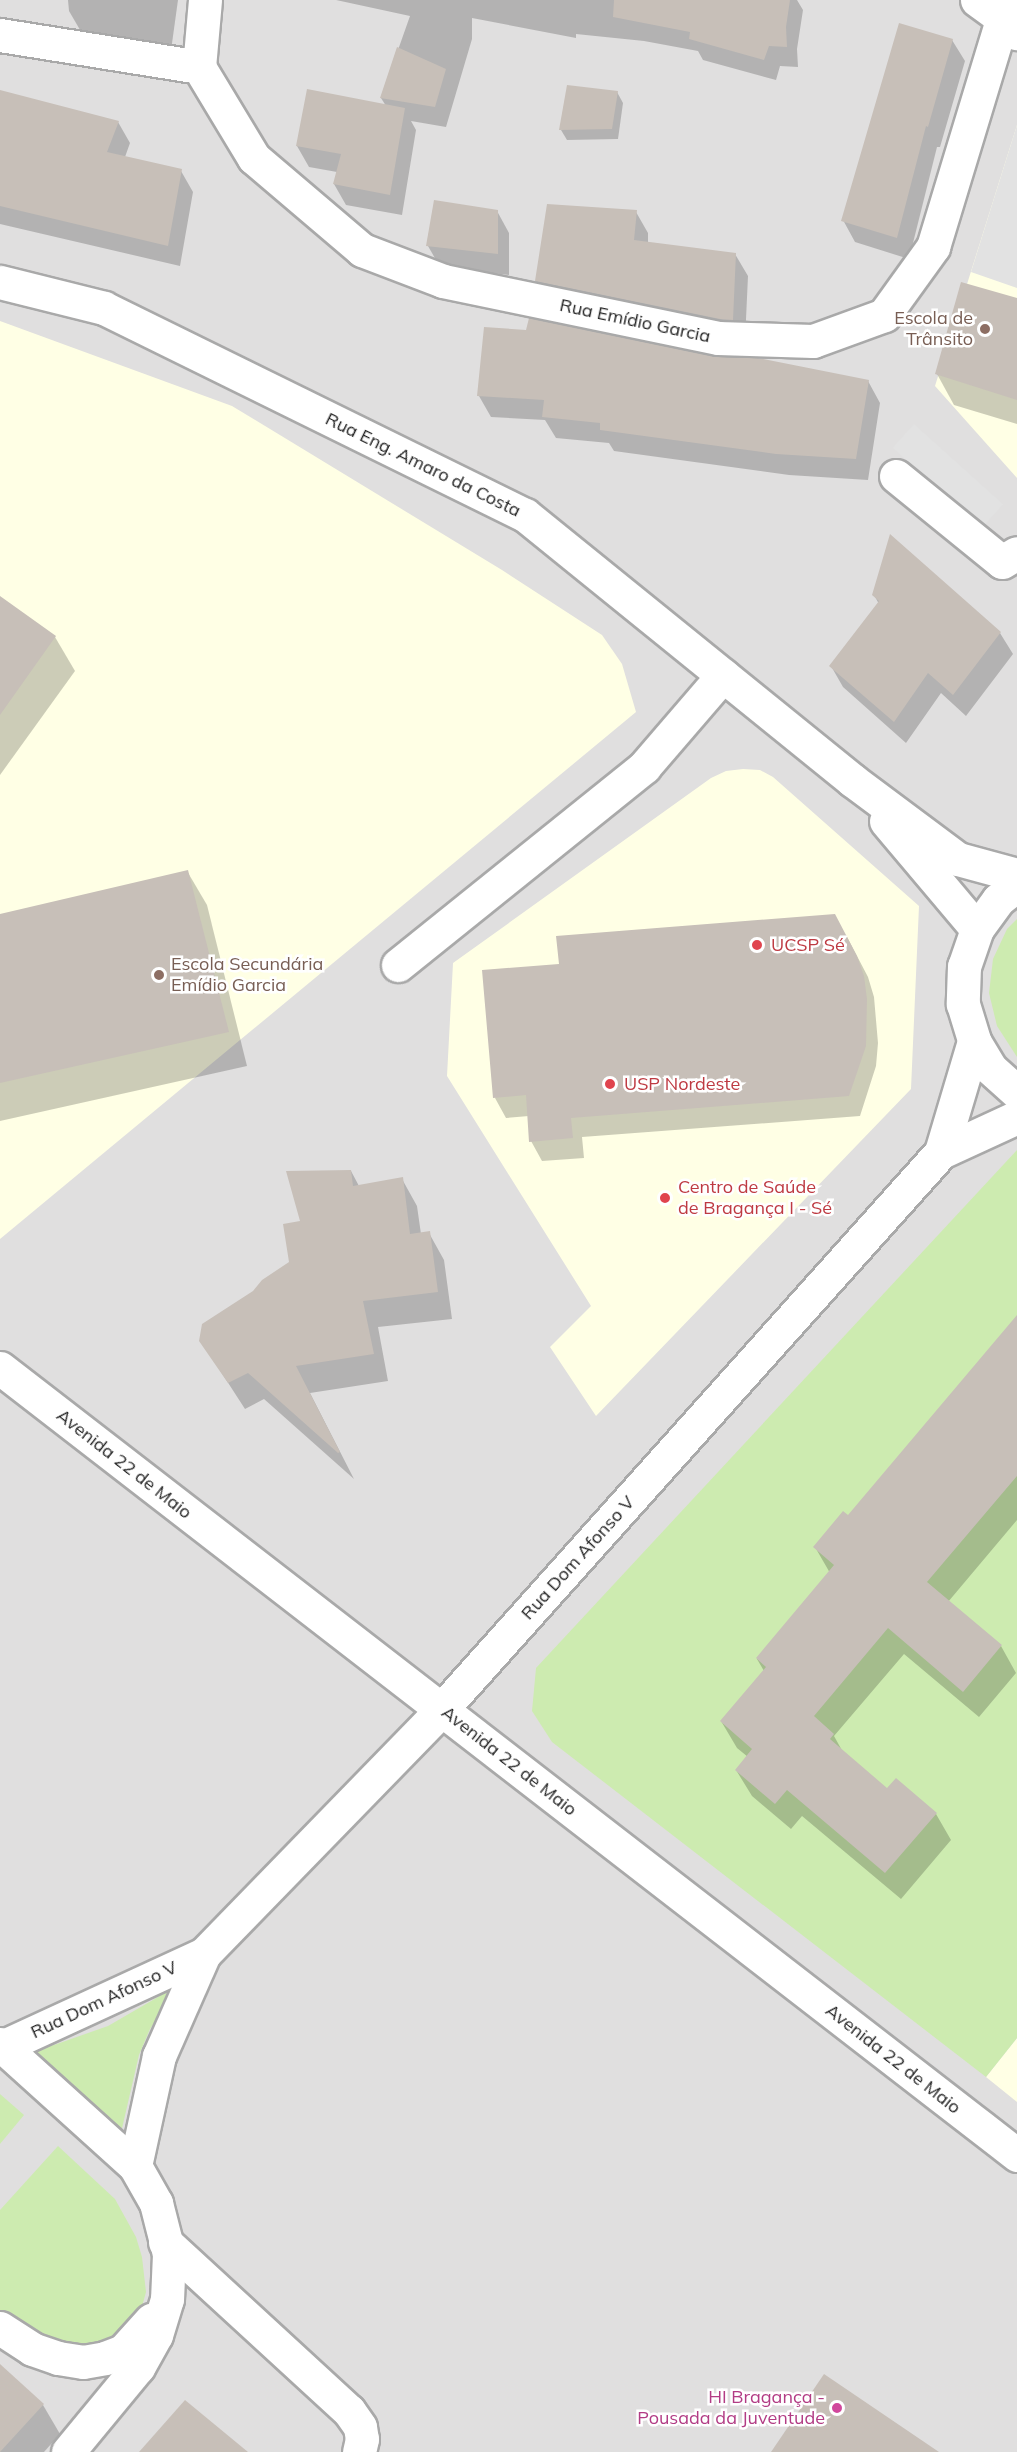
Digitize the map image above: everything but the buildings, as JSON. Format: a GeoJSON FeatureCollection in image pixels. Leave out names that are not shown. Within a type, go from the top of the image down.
{"type":"FeatureCollection","features":[{"type":"Feature","properties":{"kind":"street"},"geometry":{"type":"LineString","coordinates":[[0,35],[199,67],[205,0]]}},
{"type":"Feature","properties":{"kind":"street","name":"Rua Emídio Garcia"},"geometry":{"type":"LineString","coordinates":[[199,67],[254,158],[362,250],[443,281],[718,338],[813,341],[884,315],[933,247],[1001,13]]}},
{"type":"Feature","properties":{"kind":"street","name":"Rua Eng. Amaro da Costa"},"geometry":{"type":"LineString","coordinates":[[0,282],[104,308],[525,515],[852,780],[958,859],[1017,875]]}},
{"type":"Feature","properties":{"kind":"street"},"geometry":{"type":"LineString","coordinates":[[896,476],[1002,562],[1017,553]]}},
{"type":"Feature","properties":{"kind":"street"},"geometry":{"type":"LineString","coordinates":[[398,965],[644,767],[723,675]]}},
{"type":"Feature","properties":{"kind":"street","name":"Rua Eng. Amaro da Costa"},"geometry":{"type":"LineString","coordinates":[[852,780],[977,929]]}},
{"type":"Feature","properties":{"kind":"street"},"geometry":{"type":"LineString","coordinates":[[1017,885],[998,900],[977,929],[964,966],[963,1004],[974,1041],[990,1068],[1017,1092]]}},
{"type":"Feature","properties":{"kind":"street","name":"Rua Dom Afonso V"},"geometry":{"type":"LineString","coordinates":[[941,1152],[974,1041]]}},
{"type":"Feature","properties":{"kind":"street","name":"Rua Dom Afonso V"},"geometry":{"type":"LineString","coordinates":[[135,2166],[159,2056],[204,1954],[442,1709],[941,1152],[1017,1117]]}},
{"type":"Feature","properties":{"kind":"street","name":"Avenida 22 de Maio"},"geometry":{"type":"LineString","coordinates":[[0,1368],[1017,2155]]}},
{"type":"Feature","properties":{"kind":"street","name":"Rua Dom Afonso V"},"geometry":{"type":"LineString","coordinates":[[2,2045],[204,1954]]}},
{"type":"Feature","properties":{"kind":"street"},"geometry":{"type":"LineString","coordinates":[[2,2045],[135,2166],[156,2203],[169,2254],[167,2299],[156,2336],[138,2367],[68,2452]]}},
{"type":"Feature","properties":{"kind":"street"},"geometry":{"type":"LineString","coordinates":[[165,2242],[349,2412],[360,2427],[362,2439],[359,2452]]}},
{"type":"Feature","properties":{"kind":"street"},"geometry":{"type":"LineString","coordinates":[[0,2328],[32,2349],[58,2358],[84,2362],[105,2358],[123,2351],[167,2299]]}},
{"type":"Feature","properties":{"kind":"shaded area"},"geometry":{"type":"Polygon","coordinates":[[[0,0],[1017,0],[1017,2452],[0,2452],[0,0]]]}},
{"type":"Feature","properties":{"kind":"shaded area","name":"Escola de Trânsito"},"geometry":{"type":"Polygon","coordinates":[[[1017,125],[1017,478],[935,386],[1017,125]]]}},
{"type":"Feature","properties":{"kind":"shaded area"},"geometry":{"type":"Polygon","coordinates":[[[1017,125],[1017,288],[971,272],[1017,125]]]}},
{"type":"Feature","properties":{"kind":"shaded area","name":"Escola Secundária Emídio Garcia"},"geometry":{"type":"Polygon","coordinates":[[[0,321],[232,406],[502,570],[602,635],[622,664],[636,712],[0,1239],[0,321]]]}},
{"type":"Feature","properties":{"kind":"shaded area"},"geometry":{"type":"Polygon","coordinates":[[[914,424],[1003,504],[982,528],[893,448],[914,424]]]}},
{"type":"Feature","properties":{"kind":"shaded area","name":"Centro de Saúde de Bragança I - Sé"},"geometry":{"type":"Polygon","coordinates":[[[760,770],[773,777],[919,906],[911,1089],[596,1416],[550,1347],[591,1306],[447,1076],[453,963],[711,778],[726,771],[760,770]]]}},
{"type":"Feature","properties":{"kind":"shaded area"},"geometry":{"type":"Polygon","coordinates":[[[1017,2038],[1017,2102],[986,2077],[1017,2038]]]}},
{"type":"Feature","properties":{"kind":"green space"},"geometry":{"type":"Polygon","coordinates":[[[1017,919],[1017,1057],[997,1026],[989,993],[993,959],[1007,929],[1017,919]]]}},
{"type":"Feature","properties":{"kind":"green space"},"geometry":{"type":"Polygon","coordinates":[[[1017,1150],[1017,2038],[986,2077],[552,1742],[532,1711],[536,1668],[1017,1150]]]}},
{"type":"Feature","properties":{"kind":"green space"},"geometry":{"type":"Polygon","coordinates":[[[187,1973],[150,2029],[139,2055],[120,2137],[23,2049],[54,2045],[108,2026],[158,1997],[187,1973]]]}},
{"type":"Feature","properties":{"kind":"green space"},"geometry":{"type":"Polygon","coordinates":[[[0,2094],[24,2115],[0,2144],[0,2094]]]}},
{"type":"Feature","properties":{"kind":"green space"},"geometry":{"type":"Polygon","coordinates":[[[58,2146],[115,2199],[136,2237],[142,2257],[146,2292],[140,2314],[124,2335],[96,2347],[55,2344],[0,2316],[0,2210],[58,2146]]]}},
{"type":"Feature","properties":{"kind":"place","name":"Escola de Trânsito"},"geometry":{"type":"Point","coordinates":[985,329]}},
{"type":"Feature","properties":{"kind":"place","name":"UCSP Sé"},"geometry":{"type":"Point","coordinates":[757,945]}},
{"type":"Feature","properties":{"kind":"place","name":"Escola Secundária Emídio Garcia"},"geometry":{"type":"Point","coordinates":[159,975]}},
{"type":"Feature","properties":{"kind":"place","name":"USP Nordeste"},"geometry":{"type":"Point","coordinates":[610,1084]}},
{"type":"Feature","properties":{"kind":"place","name":"Centro de Saúde de Bragança I - Sé"},"geometry":{"type":"Point","coordinates":[665,1198]}},
{"type":"Feature","properties":{"kind":"place","name":"HI Bragança - Pousada da Juventude"},"geometry":{"type":"Point","coordinates":[837,2408]}}]}
